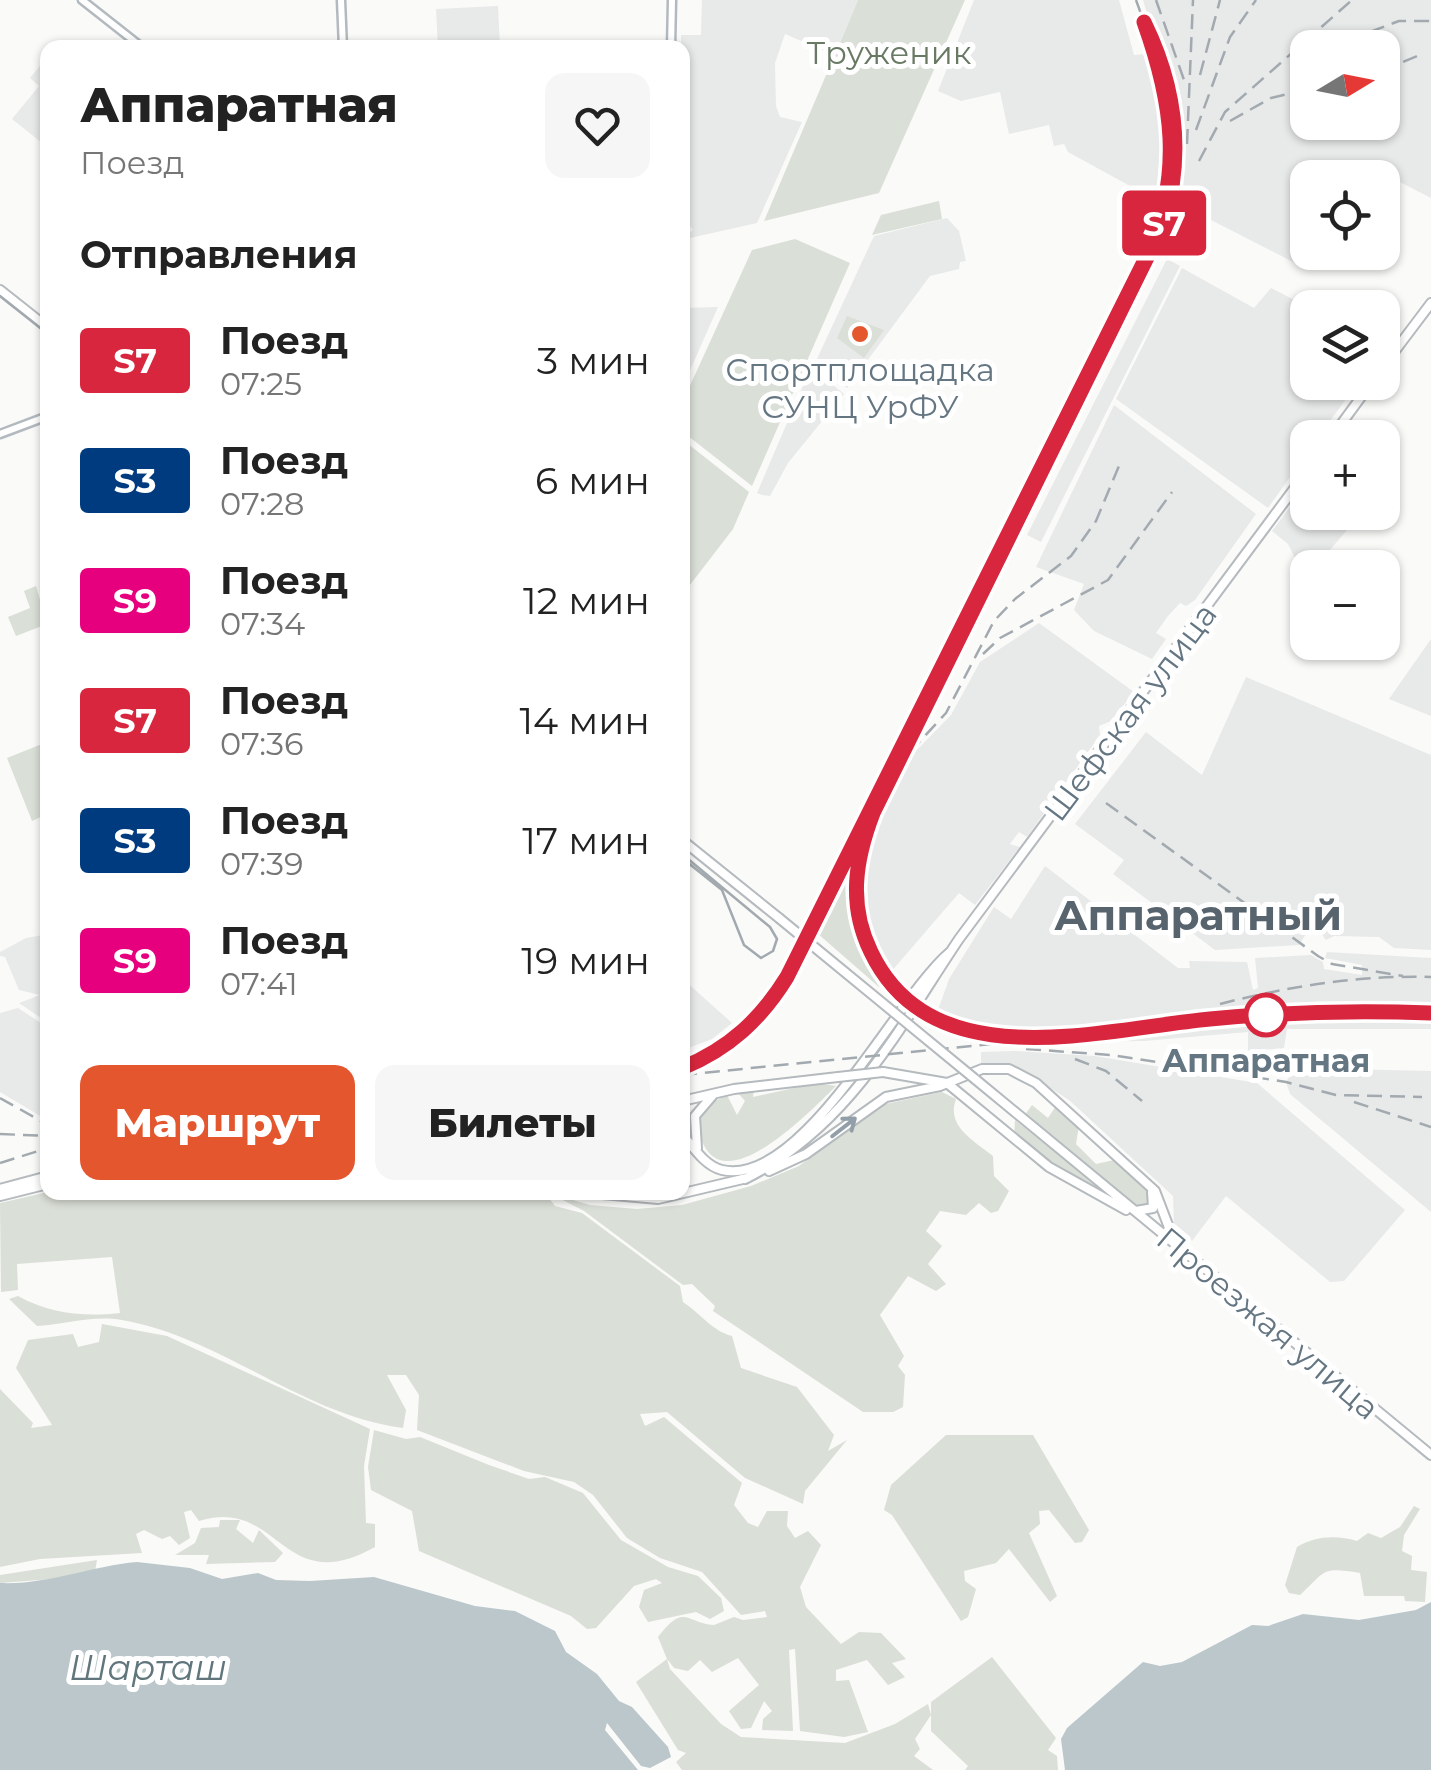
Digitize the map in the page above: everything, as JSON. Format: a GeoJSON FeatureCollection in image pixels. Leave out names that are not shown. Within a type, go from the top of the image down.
{"type":"FeatureCollection","features":[{"type":"Feature","properties":{"kind":"main road"},"geometry":{"type":"LineString","coordinates":[[0,290],[40,322]]}},
{"type":"Feature","properties":{"kind":"main road"},"geometry":{"type":"LineString","coordinates":[[1400,344],[1431,303]]}},
{"type":"Feature","properties":{"kind":"main road","name":"Шефская улица"},"geometry":{"type":"LineString","coordinates":[[950,952],[1290,494]]}},
{"type":"Feature","properties":{"kind":"main road","name":"Проезжая улица"},"geometry":{"type":"LineString","coordinates":[[690,846],[1431,1455]]}},
{"type":"Feature","properties":{"kind":"main road"},"geometry":{"type":"LineString","coordinates":[[690,1143],[704,1160],[724,1170],[745,1168],[804,1132],[842,1093],[950,952]]}},
{"type":"Feature","properties":{"kind":"main road"},"geometry":{"type":"LineString","coordinates":[[745,1179],[784,1160],[836,1115],[946,965],[950,952]]}},
{"type":"Feature","properties":{"kind":"main road"},"geometry":{"type":"LineString","coordinates":[[690,1192],[745,1179],[797,1160],[886,1097],[982,1069],[1020,1073],[1083,1122],[1148,1183],[1166,1212],[1173,1238],[1186,1255]]}},
{"type":"Feature","properties":{"kind":"main road"},"geometry":{"type":"LineString","coordinates":[[690,1099],[728,1090],[838,1076],[918,1074],[947,1082],[1060,1174],[1148,1224],[1163,1224],[1166,1212]]}},
{"type":"Feature","properties":{"kind":"main road"},"geometry":{"type":"LineString","coordinates":[[704,1160],[694,1142],[694,1116],[705,1100],[728,1090]]}},
{"type":"Feature","properties":{"kind":"main road"},"geometry":{"type":"LineString","coordinates":[[0,1193],[40,1179]]}},
{"type":"Feature","properties":{"kind":"main road"},"geometry":{"type":"LineString","coordinates":[[1126,1204],[1142,1213],[1153,1208],[1155,1200],[1148,1183]]}},
{"type":"Feature","properties":{"kind":"main road"},"geometry":{"type":"LineString","coordinates":[[0,1193],[40,1186]]}},
{"type":"Feature","properties":{"kind":"street"},"geometry":{"type":"LineString","coordinates":[[82,0],[133,40]]}},
{"type":"Feature","properties":{"kind":"street"},"geometry":{"type":"LineString","coordinates":[[342,0],[344,40]]}},
{"type":"Feature","properties":{"kind":"street"},"geometry":{"type":"LineString","coordinates":[[670,40],[672,0]]}},
{"type":"Feature","properties":{"kind":"street"},"geometry":{"type":"LineString","coordinates":[[0,434],[40,419]]}},
{"type":"Feature","properties":{"kind":"shaded area"},"geometry":{"type":"Polygon","coordinates":[[[702,0],[858,0],[834,55],[785,34],[775,63],[776,106],[780,117],[802,122],[757,223],[690,238],[690,40],[681,40],[681,35],[701,35],[702,0]]]}},
{"type":"Feature","properties":{"kind":"shaded area"},"geometry":{"type":"Polygon","coordinates":[[[974,0],[1119,0],[1134,55],[1145,54],[1162,123],[1157,190],[1152,198],[1068,152],[1064,144],[1054,146],[1049,125],[1009,134],[1000,92],[961,101],[938,91],[974,0]]]}},
{"type":"Feature","properties":{"kind":"shaded area"},"geometry":{"type":"Polygon","coordinates":[[[1143,0],[1431,0],[1431,198],[1400,182],[1400,160],[1290,160],[1290,260],[1174,201],[1184,137],[1143,0]]]}},
{"type":"Feature","properties":{"kind":"shaded area"},"geometry":{"type":"Polygon","coordinates":[[[498,6],[500,40],[438,40],[436,9],[498,6]]]}},
{"type":"Feature","properties":{"kind":"shaded area"},"geometry":{"type":"Polygon","coordinates":[[[40,66],[40,141],[12,119],[39,86],[30,78],[40,66]]]}},
{"type":"Feature","properties":{"kind":"shaded area"},"geometry":{"type":"Polygon","coordinates":[[[947,218],[959,231],[966,261],[960,262],[959,269],[930,276],[847,388],[816,361],[874,236],[947,218]]]}},
{"type":"Feature","properties":{"kind":"shaded area"},"geometry":{"type":"Polygon","coordinates":[[[1167,259],[1180,266],[1041,542],[1027,535],[1167,259]]]}},
{"type":"Feature","properties":{"kind":"shaded area"},"geometry":{"type":"Polygon","coordinates":[[[1182,268],[1254,308],[1271,288],[1290,298],[1290,400],[1345,400],[1331,420],[1290,420],[1290,477],[1268,508],[1116,399],[1182,268]]]}},
{"type":"Feature","properties":{"kind":"shaded area"},"geometry":{"type":"Polygon","coordinates":[[[718,307],[690,370],[690,308],[718,307]]]}},
{"type":"Feature","properties":{"kind":"shaded area"},"geometry":{"type":"Polygon","coordinates":[[[811,367],[844,394],[788,463],[770,496],[757,493],[811,367]]]}},
{"type":"Feature","properties":{"kind":"shaded area"},"geometry":{"type":"Polygon","coordinates":[[[1114,405],[1256,514],[1195,600],[1186,606],[1180,603],[1168,616],[1156,633],[1166,639],[1152,659],[1094,631],[1074,610],[1084,584],[1036,567],[1114,405]]]}},
{"type":"Feature","properties":{"kind":"shaded area"},"geometry":{"type":"Polygon","coordinates":[[[1290,507],[1290,530],[1347,530],[1330,550],[1291,550],[1272,531],[1290,507]]]}},
{"type":"Feature","properties":{"kind":"shaded area"},"geometry":{"type":"Polygon","coordinates":[[[1039,623],[1134,692],[1111,721],[1099,726],[1100,735],[1027,837],[1019,832],[1010,844],[1020,847],[975,905],[959,893],[890,973],[872,945],[861,895],[866,849],[885,800],[914,753],[951,715],[980,662],[1039,623]]]}},
{"type":"Feature","properties":{"kind":"shaded area"},"geometry":{"type":"Polygon","coordinates":[[[1431,639],[1431,716],[1389,699],[1431,639]]]}},
{"type":"Feature","properties":{"kind":"shaded area"},"geometry":{"type":"Polygon","coordinates":[[[1246,677],[1431,755],[1431,950],[1394,948],[1379,937],[1334,936],[1326,940],[1313,923],[1299,945],[1215,950],[1113,874],[1124,860],[1075,824],[1146,732],[1202,775],[1246,677]]]}},
{"type":"Feature","properties":{"kind":"shaded area"},"geometry":{"type":"Polygon","coordinates":[[[1045,866],[1178,968],[1190,968],[1189,961],[1247,962],[1253,990],[1258,988],[1255,958],[1311,955],[1323,962],[1324,969],[1362,975],[1362,965],[1325,958],[1327,952],[1431,958],[1431,1029],[1287,1029],[1284,1048],[1248,1051],[1248,1032],[1144,1041],[1050,1042],[1050,1031],[1020,1031],[937,1013],[949,979],[994,907],[1011,919],[1045,866]]]}},
{"type":"Feature","properties":{"kind":"shaded area"},"geometry":{"type":"Polygon","coordinates":[[[40,936],[40,995],[19,990],[5,957],[0,956],[0,952],[26,938],[40,936]]]}},
{"type":"Feature","properties":{"kind":"shaded area"},"geometry":{"type":"Polygon","coordinates":[[[690,985],[732,1023],[712,1039],[690,1047],[690,985]]]}},
{"type":"Feature","properties":{"kind":"shaded area"},"geometry":{"type":"Polygon","coordinates":[[[40,995],[40,1017],[19,1003],[40,995]]]}},
{"type":"Feature","properties":{"kind":"shaded area"},"geometry":{"type":"Polygon","coordinates":[[[18,1008],[40,1022],[40,1116],[0,1092],[0,1013],[18,1008]]]}},
{"type":"Feature","properties":{"kind":"shaded area"},"geometry":{"type":"Polygon","coordinates":[[[981,1052],[1095,1056],[1257,1083],[1405,1210],[1344,1281],[1330,1282],[1226,1196],[1192,1241],[1174,1225],[1173,1196],[1069,1100],[1015,1066],[981,1064],[981,1052]]]}},
{"type":"Feature","properties":{"kind":"shaded area"},"geometry":{"type":"Polygon","coordinates":[[[1340,1069],[1431,1071],[1431,1212],[1290,1094],[1286,1082],[1291,1074],[1340,1069]]]}},
{"type":"Feature","properties":{"kind":"green space","name":"Труженик"},"geometry":{"type":"Polygon","coordinates":[[[858,0],[965,0],[879,193],[764,221],[858,0]]]}},
{"type":"Feature","properties":{"kind":"green space"},"geometry":{"type":"Polygon","coordinates":[[[939,201],[942,219],[872,235],[881,215],[939,201]]]}},
{"type":"Feature","properties":{"kind":"green space"},"geometry":{"type":"Polygon","coordinates":[[[795,239],[850,263],[752,486],[690,437],[690,386],[752,250],[795,239]]]}},
{"type":"Feature","properties":{"kind":"green space","name":"Спортплощадка СУНЦ УрФУ"},"geometry":{"type":"Polygon","coordinates":[[[847,316],[884,330],[864,358],[837,338],[847,316]]]}},
{"type":"Feature","properties":{"kind":"green space"},"geometry":{"type":"Polygon","coordinates":[[[690,446],[749,492],[733,529],[690,585],[690,446]]]}},
{"type":"Feature","properties":{"kind":"green space"},"geometry":{"type":"Polygon","coordinates":[[[36,586],[40,627],[16,636],[8,617],[30,608],[24,591],[36,586]]]}},
{"type":"Feature","properties":{"kind":"green space"},"geometry":{"type":"Polygon","coordinates":[[[40,745],[40,817],[32,821],[7,758],[40,745]]]}},
{"type":"Feature","properties":{"kind":"green space"},"geometry":{"type":"Polygon","coordinates":[[[853,859],[858,935],[887,983],[879,987],[817,933],[853,859]]]}},
{"type":"Feature","properties":{"kind":"green space"},"geometry":{"type":"Polygon","coordinates":[[[817,1083],[836,1086],[802,1119],[758,1151],[736,1160],[718,1159],[704,1146],[697,1117],[703,1107],[727,1095],[737,1115],[745,1101],[738,1093],[754,1090],[753,1097],[817,1083]]]}},
{"type":"Feature","properties":{"kind":"green space"},"geometry":{"type":"Polygon","coordinates":[[[942,1092],[956,1099],[958,1125],[993,1156],[994,1176],[1009,1191],[998,1211],[991,1213],[979,1203],[966,1215],[940,1211],[926,1231],[942,1246],[928,1264],[946,1284],[936,1291],[908,1276],[880,1315],[904,1356],[898,1366],[905,1375],[903,1407],[893,1412],[863,1412],[713,1311],[715,1306],[692,1284],[683,1285],[584,1211],[563,1200],[637,1209],[682,1205],[751,1186],[799,1166],[876,1106],[942,1092]]]}},
{"type":"Feature","properties":{"kind":"green space"},"geometry":{"type":"Polygon","coordinates":[[[1032,1105],[1048,1118],[1056,1106],[1079,1125],[1076,1144],[1096,1164],[1114,1160],[1145,1187],[1151,1204],[1138,1209],[1024,1116],[1032,1105]]]}},
{"type":"Feature","properties":{"kind":"green space"},"geometry":{"type":"Polygon","coordinates":[[[1015,1120],[1111,1197],[1071,1178],[1014,1137],[1015,1120]]]}},
{"type":"Feature","properties":{"kind":"green space"},"geometry":{"type":"Polygon","coordinates":[[[40,1194],[40,1200],[550,1200],[555,1206],[582,1213],[680,1286],[683,1302],[712,1326],[732,1336],[741,1368],[797,1387],[834,1435],[828,1451],[847,1440],[805,1491],[803,1504],[745,1478],[667,1412],[640,1414],[645,1426],[664,1417],[742,1483],[734,1505],[748,1523],[758,1527],[767,1511],[788,1511],[787,1526],[795,1538],[808,1531],[821,1545],[800,1587],[806,1607],[841,1644],[859,1632],[881,1633],[906,1659],[892,1663],[905,1677],[888,1685],[867,1660],[836,1670],[836,1681],[849,1680],[868,1732],[844,1737],[800,1731],[795,1649],[789,1650],[793,1731],[762,1730],[763,1719],[772,1711],[764,1701],[751,1728],[741,1729],[729,1711],[759,1685],[738,1658],[712,1672],[700,1660],[688,1671],[674,1668],[658,1637],[680,1617],[714,1625],[734,1617],[767,1617],[765,1611],[741,1615],[702,1572],[660,1558],[627,1538],[593,1495],[574,1482],[524,1471],[417,1430],[419,1395],[406,1375],[387,1375],[406,1410],[403,1428],[330,1408],[158,1329],[111,1319],[37,1326],[9,1299],[18,1296],[68,1313],[120,1313],[112,1257],[17,1264],[18,1290],[1,1292],[0,1203],[40,1194]]]}},
{"type":"Feature","properties":{"kind":"green space"},"geometry":{"type":"Polygon","coordinates":[[[102,1324],[167,1336],[370,1429],[364,1466],[366,1523],[375,1524],[375,1547],[344,1560],[319,1562],[299,1555],[247,1522],[226,1517],[199,1521],[191,1510],[184,1512],[190,1538],[179,1545],[170,1536],[162,1539],[144,1530],[136,1534],[142,1553],[40,1559],[0,1567],[0,1389],[33,1423],[31,1428],[52,1425],[16,1368],[28,1340],[73,1334],[78,1347],[99,1342],[102,1324]]]}},
{"type":"Feature","properties":{"kind":"green space"},"geometry":{"type":"Polygon","coordinates":[[[374,1430],[406,1439],[420,1437],[529,1479],[545,1477],[583,1493],[621,1540],[668,1567],[698,1576],[721,1598],[724,1611],[710,1619],[696,1612],[648,1622],[639,1607],[644,1590],[662,1583],[656,1579],[634,1586],[596,1628],[587,1629],[571,1616],[419,1551],[412,1511],[371,1490],[368,1467],[374,1430]]]}},
{"type":"Feature","properties":{"kind":"green space"},"geometry":{"type":"Polygon","coordinates":[[[946,1435],[1033,1435],[1089,1530],[1082,1542],[1075,1543],[1049,1510],[1039,1511],[1040,1524],[1029,1533],[1057,1596],[1050,1602],[1009,1549],[996,1563],[964,1571],[965,1581],[976,1589],[968,1617],[961,1621],[892,1515],[884,1510],[891,1485],[946,1435]]]}},
{"type":"Feature","properties":{"kind":"green space"},"geometry":{"type":"Polygon","coordinates":[[[1414,1506],[1420,1509],[1404,1535],[1402,1551],[1412,1556],[1411,1570],[1427,1572],[1425,1602],[1405,1601],[1404,1596],[1364,1596],[1360,1573],[1338,1570],[1325,1572],[1300,1595],[1289,1593],[1285,1585],[1297,1547],[1326,1538],[1357,1541],[1368,1533],[1381,1538],[1400,1527],[1414,1506]]]}},
{"type":"Feature","properties":{"kind":"green space"},"geometry":{"type":"Polygon","coordinates":[[[220,1520],[240,1520],[236,1529],[253,1543],[259,1530],[283,1553],[275,1562],[206,1564],[209,1555],[175,1555],[195,1543],[201,1528],[219,1527],[220,1520]]]}},
{"type":"Feature","properties":{"kind":"green space"},"geometry":{"type":"Polygon","coordinates":[[[97,1560],[95,1571],[78,1577],[0,1583],[0,1575],[97,1560]]]}},
{"type":"Feature","properties":{"kind":"green space"},"geometry":{"type":"Polygon","coordinates":[[[992,1657],[1056,1738],[1048,1750],[1057,1756],[1058,1770],[965,1770],[968,1766],[931,1731],[931,1702],[992,1657]]]}},
{"type":"Feature","properties":{"kind":"green space"},"geometry":{"type":"Polygon","coordinates":[[[667,1659],[670,1669],[721,1724],[741,1737],[845,1743],[895,1724],[928,1704],[931,1715],[915,1739],[920,1749],[914,1756],[933,1770],[682,1770],[676,1762],[686,1753],[678,1750],[636,1682],[667,1659]]]}},
{"type":"Feature","properties":{"kind":"water","name":"Шарташ"},"geometry":{"type":"Polygon","coordinates":[[[137,1562],[190,1568],[222,1579],[258,1573],[276,1580],[374,1577],[475,1606],[515,1611],[555,1631],[566,1652],[597,1674],[619,1701],[632,1707],[668,1747],[671,1757],[650,1768],[641,1766],[607,1723],[605,1730],[638,1770],[0,1770],[0,1583],[35,1581],[137,1562]]]}},
{"type":"Feature","properties":{"kind":"water"},"geometry":{"type":"Polygon","coordinates":[[[1431,1602],[1431,1770],[1065,1770],[1061,1739],[1067,1728],[1143,1662],[1160,1666],[1182,1662],[1252,1625],[1268,1626],[1303,1614],[1359,1620],[1416,1610],[1431,1602]]]}},
{"type":"Feature","properties":{"kind":"tram line"},"geometry":{"type":"LineString","coordinates":[[0,296],[40,328]]}},
{"type":"Feature","properties":{"kind":"tram line"},"geometry":{"type":"LineString","coordinates":[[690,861],[770,927],[777,939],[773,951],[761,958],[744,945],[722,890],[690,864]]}},
{"type":"Feature","properties":{"kind":"railway"},"geometry":{"type":"LineString","coordinates":[[1136,0],[1149,36]]}},
{"type":"Feature","properties":{"kind":"railway"},"geometry":{"type":"LineString","coordinates":[[1156,0],[1184,80]]}},
{"type":"Feature","properties":{"kind":"railway"},"geometry":{"type":"LineString","coordinates":[[1187,144],[1193,0]]}},
{"type":"Feature","properties":{"kind":"railway"},"geometry":{"type":"LineString","coordinates":[[1200,75],[1220,0]]}},
{"type":"Feature","properties":{"kind":"railway"},"geometry":{"type":"LineString","coordinates":[[1196,130],[1230,37],[1256,0]]}},
{"type":"Feature","properties":{"kind":"railway"},"geometry":{"type":"LineString","coordinates":[[1199,161],[1225,112],[1352,0]]}},
{"type":"Feature","properties":{"kind":"railway"},"geometry":{"type":"LineString","coordinates":[[1375,30],[1399,21],[1431,21]]}},
{"type":"Feature","properties":{"kind":"railway"},"geometry":{"type":"LineString","coordinates":[[1080,1034],[993,1036],[965,1031],[930,1017],[903,997],[882,973],[868,944],[860,913],[859,880],[863,846],[873,813],[1164,223],[1174,171],[1174,121],[1163,71],[1144,22]]}},
{"type":"Feature","properties":{"kind":"railway"},"geometry":{"type":"LineString","coordinates":[[1400,63],[1417,56]]}},
{"type":"Feature","properties":{"kind":"railway"},"geometry":{"type":"LineString","coordinates":[[1230,121],[1271,98],[1290,93]]}},
{"type":"Feature","properties":{"kind":"railway"},"geometry":{"type":"LineString","coordinates":[[910,752],[946,713],[994,621],[1015,599],[1071,556],[1096,521],[1121,461]]}},
{"type":"Feature","properties":{"kind":"railway"},"geometry":{"type":"LineString","coordinates":[[983,654],[1000,638],[1108,580],[1172,492]]}},
{"type":"Feature","properties":{"kind":"railway"},"geometry":{"type":"LineString","coordinates":[[1106,803],[1318,956],[1332,964],[1403,976]]}},
{"type":"Feature","properties":{"kind":"railway"},"geometry":{"type":"LineString","coordinates":[[690,1064],[744,1029],[767,1003],[806,943],[853,844]]}},
{"type":"Feature","properties":{"kind":"railway"},"geometry":{"type":"LineString","coordinates":[[1220,1004],[1325,983],[1431,977]]}},
{"type":"Feature","properties":{"kind":"railway"},"geometry":{"type":"LineString","coordinates":[[1065,1035],[1266,1014],[1431,1013]]}},
{"type":"Feature","properties":{"kind":"railway"},"geometry":{"type":"LineString","coordinates":[[690,1074],[991,1044]]}},
{"type":"Feature","properties":{"kind":"railway"},"geometry":{"type":"LineString","coordinates":[[1026,1049],[1111,1055],[1286,1082],[1336,1095],[1422,1097]]}},
{"type":"Feature","properties":{"kind":"railway"},"geometry":{"type":"LineString","coordinates":[[1075,1059],[1106,1071],[1142,1101]]}},
{"type":"Feature","properties":{"kind":"railway"},"geometry":{"type":"LineString","coordinates":[[0,1098],[40,1120]]}},
{"type":"Feature","properties":{"kind":"railway"},"geometry":{"type":"LineString","coordinates":[[1354,1102],[1431,1127]]}},
{"type":"Feature","properties":{"kind":"railway"},"geometry":{"type":"LineString","coordinates":[[0,1134],[40,1136]]}},
{"type":"Feature","properties":{"kind":"railway"},"geometry":{"type":"LineString","coordinates":[[0,1163],[40,1150]]}},
{"type":"Feature","properties":{"kind":"train","name":"S7"},"geometry":{"type":"LineString","coordinates":[[690,1065],[736,1039],[755,1022],[787,977],[1148,254],[1168,194],[1173,143],[1164,80],[1144,22],[1157,48],[1174,108],[1176,159],[1164,223],[873,813],[856,867],[856,899],[864,934],[881,971],[904,997],[946,1024],[983,1035],[1080,1034],[1302,1012],[1431,1013]]}},
{"type":"Feature","properties":{"kind":"place","name":"Спортплощадка СУНЦ УрФУ"},"geometry":{"type":"Point","coordinates":[860,334]}},
{"type":"Feature","properties":{"kind":"place","name":"Аппаратная"},"geometry":{"type":"Point","coordinates":[1266,1015]}},
{"type":"Feature","properties":{"kind":"district","name":"Аппаратный"},"geometry":{"type":"Point","coordinates":[1198,915]}}]}
